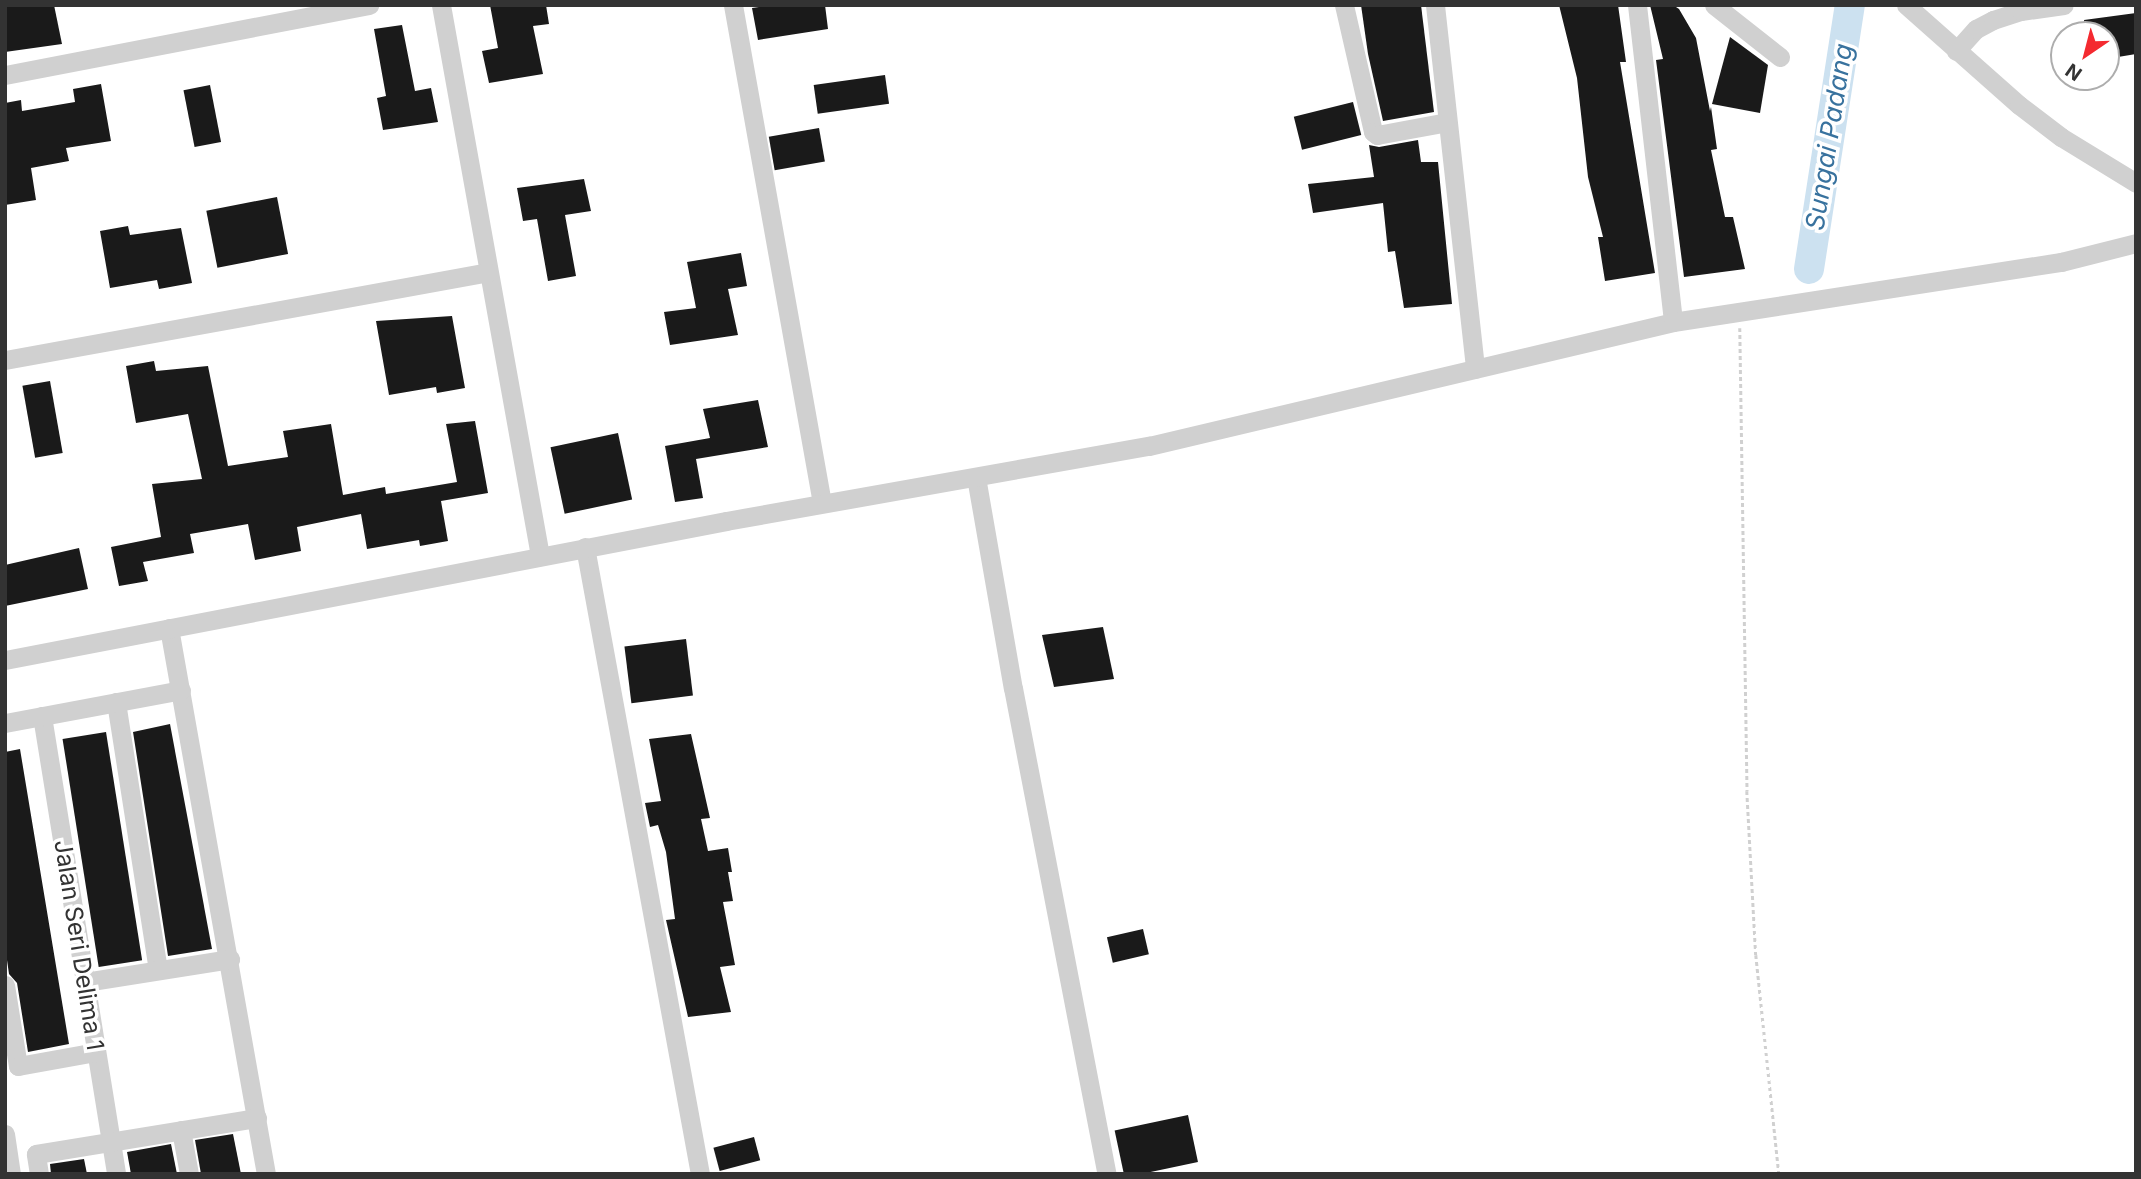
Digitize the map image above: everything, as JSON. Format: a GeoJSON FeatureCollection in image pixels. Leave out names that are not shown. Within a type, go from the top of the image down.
{"type":"FeatureCollection","features":[{"type":"Feature","properties":{"kind":"street"},"geometry":{"type":"LineString","coordinates":[[5,75],[369,5]]}},
{"type":"Feature","properties":{"kind":"street"},"geometry":{"type":"LineString","coordinates":[[441,5],[540,556]]}},
{"type":"Feature","properties":{"kind":"street"},"geometry":{"type":"LineString","coordinates":[[733,5],[822,503]]}},
{"type":"Feature","properties":{"kind":"street"},"geometry":{"type":"LineString","coordinates":[[1344,5],[1373,132],[1377,135],[1447,122]]}},
{"type":"Feature","properties":{"kind":"street"},"geometry":{"type":"LineString","coordinates":[[1435,5],[1475,369]]}},
{"type":"Feature","properties":{"kind":"street"},"geometry":{"type":"LineString","coordinates":[[1637,5],[1673,322]]}},
{"type":"Feature","properties":{"kind":"street"},"geometry":{"type":"LineString","coordinates":[[1714,5],[1780,57]]}},
{"type":"Feature","properties":{"kind":"street"},"geometry":{"type":"LineString","coordinates":[[1906,5],[1956,51],[2061,137],[2136,183]]}},
{"type":"Feature","properties":{"kind":"street"},"geometry":{"type":"LineString","coordinates":[[1956,51],[1976,29],[1993,20],[2021,11],[2064,5]]}},
{"type":"Feature","properties":{"kind":"street"},"geometry":{"type":"LineString","coordinates":[[5,660],[585,547],[1149,446],[1673,322],[1740,314],[2061,262],[2136,243]]}},
{"type":"Feature","properties":{"kind":"street"},"geometry":{"type":"LineString","coordinates":[[5,360],[488,272]]}},
{"type":"Feature","properties":{"kind":"street"},"geometry":{"type":"LineString","coordinates":[[976,477],[1013,688],[1107,1174]]}},
{"type":"Feature","properties":{"kind":"street"},"geometry":{"type":"LineString","coordinates":[[585,547],[701,1174]]}},
{"type":"Feature","properties":{"kind":"street"},"geometry":{"type":"LineString","coordinates":[[169,628],[230,959],[266,1174]]}},
{"type":"Feature","properties":{"kind":"street"},"geometry":{"type":"LineString","coordinates":[[5,723],[181,690]]}},
{"type":"Feature","properties":{"kind":"street"},"geometry":{"type":"LineString","coordinates":[[116,702],[158,970]]}},
{"type":"Feature","properties":{"kind":"street","name":"Jalan Seri Delima 1"},"geometry":{"type":"LineString","coordinates":[[42,716],[116,1174]]}},
{"type":"Feature","properties":{"kind":"street"},"geometry":{"type":"LineString","coordinates":[[85,982],[230,959]]}},
{"type":"Feature","properties":{"kind":"street"},"geometry":{"type":"LineString","coordinates":[[5,985],[18,1066],[96,1052]]}},
{"type":"Feature","properties":{"kind":"street"},"geometry":{"type":"LineString","coordinates":[[38,1174],[36,1154],[257,1118]]}},
{"type":"Feature","properties":{"kind":"street"},"geometry":{"type":"LineString","coordinates":[[181,1130],[189,1174]]}},
{"type":"Feature","properties":{"kind":"street"},"geometry":{"type":"LineString","coordinates":[[5,1135],[11,1174]]}},
{"type":"Feature","properties":{"kind":"path"},"geometry":{"type":"LineString","coordinates":[[1740,314],[1748,791],[1756,955],[1779,1174]]}},
{"type":"Feature","properties":{"kind":"building"},"geometry":{"type":"Polygon","coordinates":[[[5,5],[54,5],[62,44],[5,52],[5,5]]]}},
{"type":"Feature","properties":{"kind":"building"},"geometry":{"type":"Polygon","coordinates":[[[490,5],[546,5],[549,24],[533,26],[543,74],[489,83],[482,51],[498,48],[490,5]]]}},
{"type":"Feature","properties":{"kind":"building"},"geometry":{"type":"Polygon","coordinates":[[[825,5],[828,29],[758,40],[752,8],[825,5]]]}},
{"type":"Feature","properties":{"kind":"building"},"geometry":{"type":"Polygon","coordinates":[[[1361,5],[1421,5],[1434,112],[1383,121],[1368,54],[1361,5]]]}},
{"type":"Feature","properties":{"kind":"building"},"geometry":{"type":"Polygon","coordinates":[[[1559,5],[1618,5],[1626,62],[1620,62],[1655,273],[1605,281],[1598,237],[1603,237],[1588,177],[1577,78],[1559,5]]]}},
{"type":"Feature","properties":{"kind":"building"},"geometry":{"type":"Polygon","coordinates":[[[1650,5],[1673,5],[1679,9],[1696,38],[1710,111],[1711,107],[1717,149],[1711,150],[1725,217],[1733,217],[1745,269],[1684,277],[1656,60],[1663,59],[1650,5]]]}},
{"type":"Feature","properties":{"kind":"building"},"geometry":{"type":"Polygon","coordinates":[[[2136,13],[2136,54],[2120,57],[2120,21],[2084,20],[2136,13]]]}},
{"type":"Feature","properties":{"kind":"building"},"geometry":{"type":"Polygon","coordinates":[[[402,25],[415,91],[431,88],[438,122],[383,130],[377,98],[386,96],[374,29],[402,25]]]}},
{"type":"Feature","properties":{"kind":"building"},"geometry":{"type":"Polygon","coordinates":[[[1730,37],[1768,65],[1760,113],[1712,104],[1730,37]]]}},
{"type":"Feature","properties":{"kind":"building"},"geometry":{"type":"Polygon","coordinates":[[[885,75],[889,104],[818,114],[814,85],[885,75]]]}},
{"type":"Feature","properties":{"kind":"building"},"geometry":{"type":"Polygon","coordinates":[[[101,84],[111,141],[66,148],[69,161],[31,168],[36,200],[5,205],[5,103],[21,100],[22,111],[75,102],[73,89],[101,84]]]}},
{"type":"Feature","properties":{"kind":"building"},"geometry":{"type":"Polygon","coordinates":[[[210,85],[221,142],[195,147],[183,90],[210,85]]]}},
{"type":"Feature","properties":{"kind":"building"},"geometry":{"type":"Polygon","coordinates":[[[1353,102],[1361,135],[1302,150],[1294,117],[1353,102]]]}},
{"type":"Feature","properties":{"kind":"building"},"geometry":{"type":"Polygon","coordinates":[[[819,128],[825,161],[775,170],[769,137],[819,128]]]}},
{"type":"Feature","properties":{"kind":"building"},"geometry":{"type":"Polygon","coordinates":[[[1418,140],[1421,162],[1438,162],[1452,304],[1404,308],[1395,251],[1388,252],[1383,203],[1313,213],[1308,184],[1374,177],[1369,145],[1379,147],[1418,140]]]}},
{"type":"Feature","properties":{"kind":"building"},"geometry":{"type":"Polygon","coordinates":[[[584,179],[591,211],[565,215],[576,276],[548,281],[537,219],[523,221],[517,188],[584,179]]]}},
{"type":"Feature","properties":{"kind":"building"},"geometry":{"type":"Polygon","coordinates":[[[277,197],[288,254],[217,268],[206,211],[277,197]]]}},
{"type":"Feature","properties":{"kind":"building"},"geometry":{"type":"Polygon","coordinates":[[[128,226],[130,235],[181,228],[192,283],[159,289],[157,280],[110,288],[100,231],[128,226]]]}},
{"type":"Feature","properties":{"kind":"building"},"geometry":{"type":"Polygon","coordinates":[[[741,253],[747,286],[728,289],[738,335],[670,345],[664,312],[696,308],[687,262],[741,253]]]}},
{"type":"Feature","properties":{"kind":"building"},"geometry":{"type":"Polygon","coordinates":[[[452,316],[465,388],[437,393],[436,387],[389,395],[376,321],[452,316]]]}},
{"type":"Feature","properties":{"kind":"building"},"geometry":{"type":"Polygon","coordinates":[[[154,361],[156,371],[208,366],[228,466],[288,457],[283,431],[331,424],[343,495],[385,487],[386,494],[457,482],[446,424],[475,421],[488,493],[441,501],[448,541],[420,546],[419,540],[367,549],[361,514],[297,527],[301,551],[255,560],[248,524],[190,534],[194,553],[143,562],[148,581],[119,586],[111,547],[161,537],[152,484],[202,479],[188,414],[136,423],[126,366],[154,361]]]}},
{"type":"Feature","properties":{"kind":"building"},"geometry":{"type":"Polygon","coordinates":[[[50,381],[63,453],[35,458],[22,386],[50,381]]]}},
{"type":"Feature","properties":{"kind":"building"},"geometry":{"type":"Polygon","coordinates":[[[758,400],[768,447],[696,459],[703,498],[675,502],[665,446],[710,438],[703,409],[758,400]]]}},
{"type":"Feature","properties":{"kind":"building"},"geometry":{"type":"Polygon","coordinates":[[[618,433],[632,500],[565,514],[551,447],[618,433]]]}},
{"type":"Feature","properties":{"kind":"building"},"geometry":{"type":"Polygon","coordinates":[[[79,548],[88,589],[5,606],[5,565],[79,548]]]}},
{"type":"Feature","properties":{"kind":"building"},"geometry":{"type":"Polygon","coordinates":[[[1103,627],[1114,679],[1054,687],[1042,635],[1103,627]]]}},
{"type":"Feature","properties":{"kind":"building"},"geometry":{"type":"Polygon","coordinates":[[[686,639],[693,696],[631,703],[624,647],[686,639]]]}},
{"type":"Feature","properties":{"kind":"building"},"geometry":{"type":"Polygon","coordinates":[[[170,724],[212,949],[168,956],[133,732],[170,724]]]}},
{"type":"Feature","properties":{"kind":"building"},"geometry":{"type":"Polygon","coordinates":[[[106,732],[142,960],[99,967],[63,739],[106,732]]]}},
{"type":"Feature","properties":{"kind":"building"},"geometry":{"type":"Polygon","coordinates":[[[691,734],[710,818],[701,819],[708,851],[728,848],[732,872],[728,872],[733,901],[723,902],[735,965],[720,967],[731,1012],[688,1017],[666,920],[675,919],[666,852],[658,825],[650,827],[645,803],[661,801],[649,739],[691,734]]]}},
{"type":"Feature","properties":{"kind":"building"},"geometry":{"type":"Polygon","coordinates":[[[20,749],[69,1044],[28,1052],[17,983],[9,974],[5,946],[5,752],[20,749]]]}},
{"type":"Feature","properties":{"kind":"building"},"geometry":{"type":"Polygon","coordinates":[[[1143,929],[1149,954],[1113,963],[1107,937],[1143,929]]]}},
{"type":"Feature","properties":{"kind":"building"},"geometry":{"type":"Polygon","coordinates":[[[1188,1115],[1198,1162],[1141,1174],[1124,1174],[1115,1131],[1188,1115]]]}},
{"type":"Feature","properties":{"kind":"building"},"geometry":{"type":"Polygon","coordinates":[[[233,1134],[241,1174],[201,1174],[195,1140],[233,1134]]]}},
{"type":"Feature","properties":{"kind":"building"},"geometry":{"type":"Polygon","coordinates":[[[754,1137],[760,1160],[720,1171],[713,1148],[754,1137]]]}},
{"type":"Feature","properties":{"kind":"building"},"geometry":{"type":"Polygon","coordinates":[[[171,1144],[177,1174],[131,1174],[127,1152],[171,1144]]]}},
{"type":"Feature","properties":{"kind":"building"},"geometry":{"type":"Polygon","coordinates":[[[84,1159],[87,1174],[51,1174],[50,1164],[84,1159]]]}},
{"type":"Feature","properties":{"kind":"waterway","name":"Sungai Padang"},"geometry":{"type":"LineString","coordinates":[[1809,269],[1850,5]]}}]}
